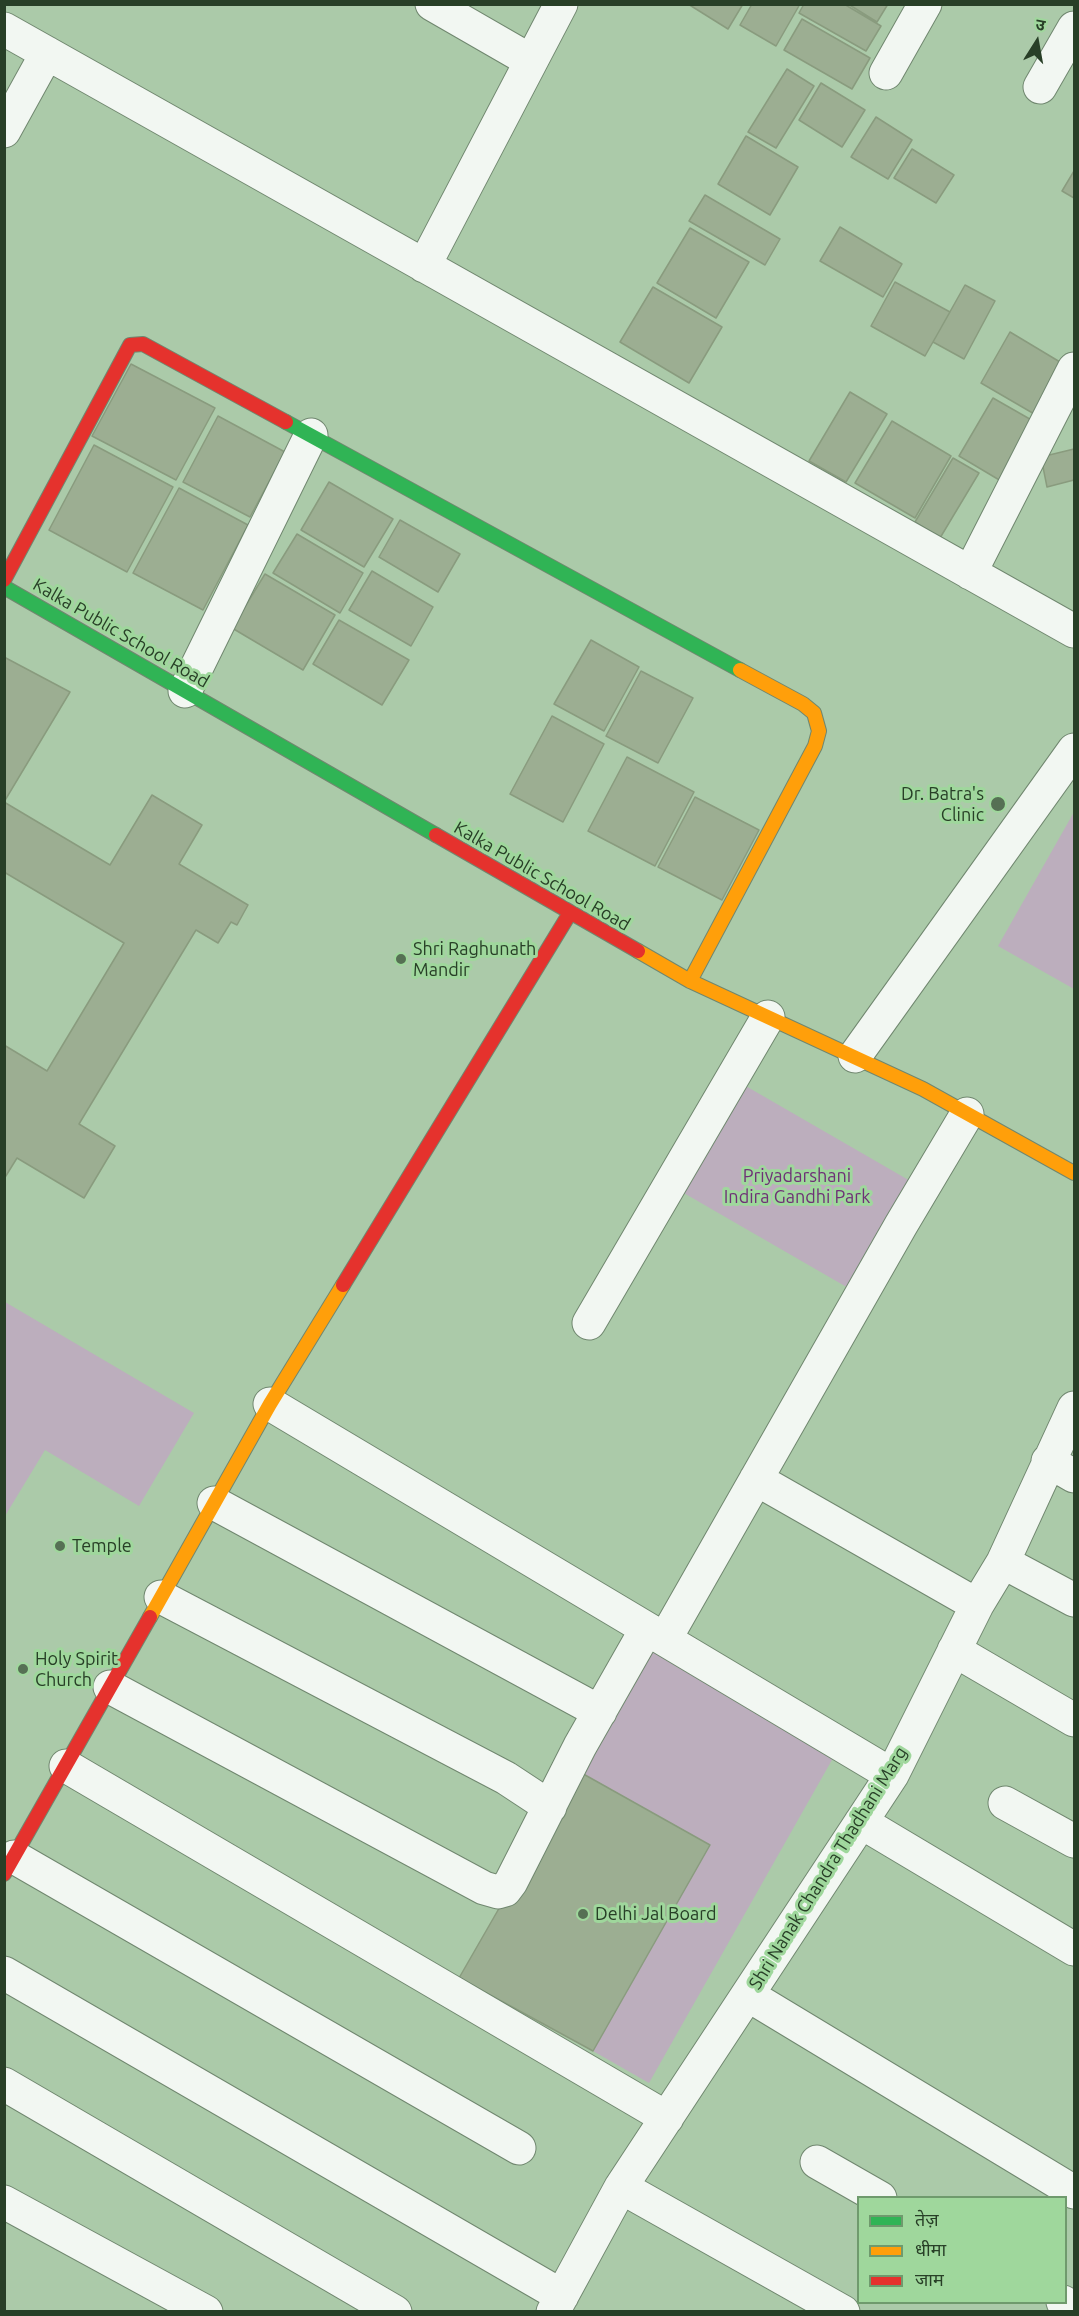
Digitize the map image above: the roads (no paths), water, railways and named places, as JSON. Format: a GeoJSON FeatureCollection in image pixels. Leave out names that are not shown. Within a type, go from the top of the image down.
{"type":"FeatureCollection","features":[{"type":"Feature","properties":{"kind":"street"},"geometry":{"type":"LineString","coordinates":[[432,4],[531,61]]}},
{"type":"Feature","properties":{"kind":"street"},"geometry":{"type":"LineString","coordinates":[[424,266],[561,4]]}},
{"type":"Feature","properties":{"kind":"street"},"geometry":{"type":"LineString","coordinates":[[886,73],[925,4]]}},
{"type":"Feature","properties":{"kind":"street"},"geometry":{"type":"LineString","coordinates":[[1040,87],[1074,28]]}},
{"type":"Feature","properties":{"kind":"street"},"geometry":{"type":"LineString","coordinates":[[4,29],[1074,631]]}},
{"type":"Feature","properties":{"kind":"street"},"geometry":{"type":"LineString","coordinates":[[4,131],[47,53]]}},
{"type":"Feature","properties":{"kind":"street"},"geometry":{"type":"LineString","coordinates":[[4,580],[122,356],[130,345],[143,344],[156,349],[803,704],[814,713],[819,731],[815,747],[690,981]]}},
{"type":"Feature","properties":{"kind":"street"},"geometry":{"type":"LineString","coordinates":[[970,573],[1074,369]]}},
{"type":"Feature","properties":{"kind":"street"},"geometry":{"type":"LineString","coordinates":[[185,691],[311,435]]}},
{"type":"Feature","properties":{"kind":"street","name":"Kalka Public School Road"},"geometry":{"type":"LineString","coordinates":[[4,587],[690,981],[855,1056],[1074,1173]]}},
{"type":"Feature","properties":{"kind":"street"},"geometry":{"type":"LineString","coordinates":[[855,1056],[1074,750]]}},
{"type":"Feature","properties":{"kind":"street"},"geometry":{"type":"LineString","coordinates":[[519,2148],[9,1865],[270,1404],[570,913]]}},
{"type":"Feature","properties":{"kind":"street"},"geometry":{"type":"LineString","coordinates":[[589,1323],[768,1017]]}},
{"type":"Feature","properties":{"kind":"street"},"geometry":{"type":"LineString","coordinates":[[110,1687],[484,1888],[498,1892],[506,1890],[600,1712],[656,1635],[756,1479],[967,1114]]}},
{"type":"Feature","properties":{"kind":"street"},"geometry":{"type":"LineString","coordinates":[[270,1404],[892,1775]]}},
{"type":"Feature","properties":{"kind":"street","name":"Shri Nanak Chandra Thadhani Marg"},"geometry":{"type":"LineString","coordinates":[[558,2303],[621,2187],[892,1775],[977,1605],[1061,1468],[1074,1408]]}},
{"type":"Feature","properties":{"kind":"street"},"geometry":{"type":"LineString","coordinates":[[756,1479],[977,1605]]}},
{"type":"Feature","properties":{"kind":"street"},"geometry":{"type":"LineString","coordinates":[[214,1503],[600,1712]]}},
{"type":"Feature","properties":{"kind":"street"},"geometry":{"type":"LineString","coordinates":[[1003,1562],[1074,1600]]}},
{"type":"Feature","properties":{"kind":"street"},"geometry":{"type":"LineString","coordinates":[[161,1596],[506,1778],[550,1807]]}},
{"type":"Feature","properties":{"kind":"street"},"geometry":{"type":"LineString","coordinates":[[954,1650],[1074,1720]]}},
{"type":"Feature","properties":{"kind":"street"},"geometry":{"type":"LineString","coordinates":[[66,1766],[667,2118]]}},
{"type":"Feature","properties":{"kind":"street"},"geometry":{"type":"LineString","coordinates":[[1005,1803],[1074,1841]]}},
{"type":"Feature","properties":{"kind":"street"},"geometry":{"type":"LineString","coordinates":[[861,1822],[1074,1949]]}},
{"type":"Feature","properties":{"kind":"street"},"geometry":{"type":"LineString","coordinates":[[4,1973],[558,2303]]}},
{"type":"Feature","properties":{"kind":"street"},"geometry":{"type":"LineString","coordinates":[[748,1995],[1074,2192]]}},
{"type":"Feature","properties":{"kind":"street"},"geometry":{"type":"LineString","coordinates":[[4,2084],[395,2312]]}},
{"type":"Feature","properties":{"kind":"street"},"geometry":{"type":"LineString","coordinates":[[817,2162],[876,2196]]}},
{"type":"Feature","properties":{"kind":"street"},"geometry":{"type":"LineString","coordinates":[[621,2187],[843,2312]]}},
{"type":"Feature","properties":{"kind":"street"},"geometry":{"type":"LineString","coordinates":[[4,2202],[206,2312]]}},
{"type":"Feature","properties":{"kind":"place","name":"Dr. Batra's Clinic"},"geometry":{"type":"Point","coordinates":[998,804]}},
{"type":"Feature","properties":{"kind":"place","name":"Shri Raghunath Mandir"},"geometry":{"type":"Point","coordinates":[401,959]}},
{"type":"Feature","properties":{"kind":"place","name":"Temple"},"geometry":{"type":"Point","coordinates":[60,1546]}},
{"type":"Feature","properties":{"kind":"place","name":"Holy Spirit Church"},"geometry":{"type":"Point","coordinates":[23,1669]}},
{"type":"Feature","properties":{"kind":"place","name":"Delhi Jal Board"},"geometry":{"type":"Point","coordinates":[583,1914]}},
{"type":"Feature","properties":{"kind":"park label","name":"Priyadarshani Indira Gandhi Park"},"geometry":{"type":"Point","coordinates":[797,1186]}}]}
